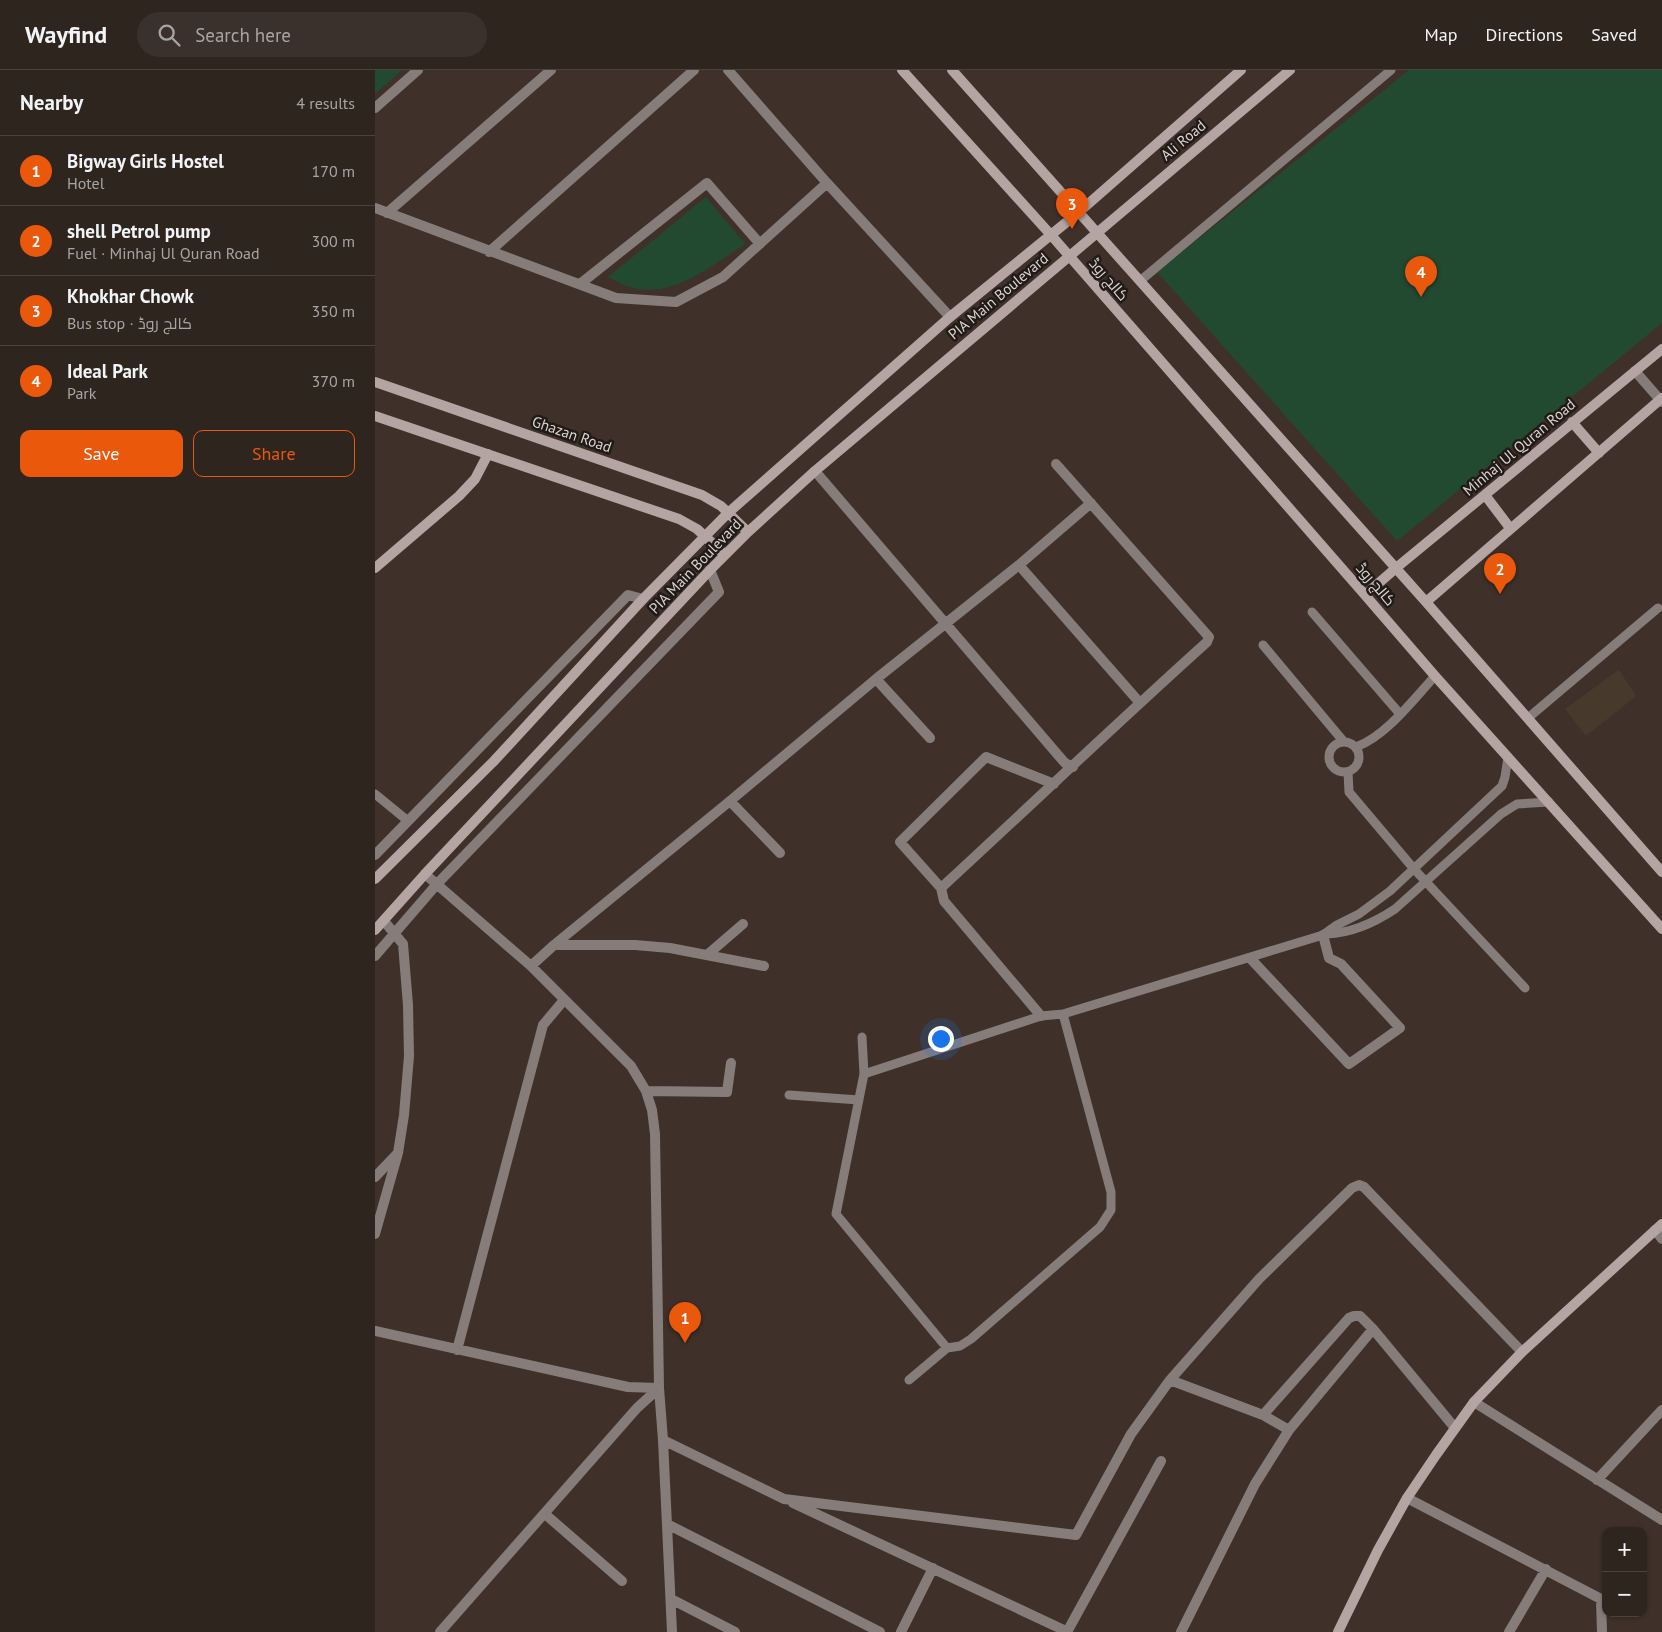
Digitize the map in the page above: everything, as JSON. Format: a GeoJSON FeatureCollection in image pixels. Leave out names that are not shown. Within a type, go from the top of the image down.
{"type":"FeatureCollection","features":[{"type":"Feature","properties":{"kind":"main road"},"geometry":{"type":"LineString","coordinates":[[902,70],[1051,236]]}},
{"type":"Feature","properties":{"kind":"main road"},"geometry":{"type":"LineString","coordinates":[[952,70],[1079,212]]}},
{"type":"Feature","properties":{"kind":"main road","name":"Ali Road"},"geometry":{"type":"LineString","coordinates":[[1051,236],[1241,70]]}},
{"type":"Feature","properties":{"kind":"main road","name":"Ali Road"},"geometry":{"type":"LineString","coordinates":[[1068,256],[1290,70]]}},
{"type":"Feature","properties":{"kind":"main road","name":"کالج روڈ"},"geometry":{"type":"LineString","coordinates":[[1079,212],[1426,602],[1662,872]]}},
{"type":"Feature","properties":{"kind":"main road","name":"کالج روڈ"},"geometry":{"type":"LineString","coordinates":[[1051,236],[1435,676],[1662,929]]}},
{"type":"Feature","properties":{"kind":"main road","name":"PIA Main Boulevard"},"geometry":{"type":"LineString","coordinates":[[375,879],[494,761],[643,599],[728,513],[950,317],[1051,236]]}},
{"type":"Feature","properties":{"kind":"main road","name":"PIA Main Boulevard"},"geometry":{"type":"LineString","coordinates":[[375,930],[425,874],[725,555],[815,470],[1068,256]]}},
{"type":"Feature","properties":{"kind":"main road","name":"Minhaj Ul Quran Road"},"geometry":{"type":"LineString","coordinates":[[1365,595],[1395,568],[1662,349]]}},
{"type":"Feature","properties":{"kind":"main road","name":"Ghazan Road"},"geometry":{"type":"LineString","coordinates":[[375,382],[693,492],[712,500],[749,532]]}},
{"type":"Feature","properties":{"kind":"main road"},"geometry":{"type":"LineString","coordinates":[[1426,602],[1661,400]]}},
{"type":"Feature","properties":{"kind":"main road"},"geometry":{"type":"LineString","coordinates":[[375,416],[679,519],[691,525],[725,555]]}},
{"type":"Feature","properties":{"kind":"main road"},"geometry":{"type":"LineString","coordinates":[[1572,422],[1599,453]]}},
{"type":"Feature","properties":{"kind":"main road"},"geometry":{"type":"LineString","coordinates":[[375,568],[459,496],[475,479],[488,454]]}},
{"type":"Feature","properties":{"kind":"main road"},"geometry":{"type":"LineString","coordinates":[[1485,494],[1510,528]]}},
{"type":"Feature","properties":{"kind":"main road"},"geometry":{"type":"LineString","coordinates":[[1338,1632],[1378,1550],[1407,1498],[1474,1402],[1521,1352],[1659,1227]]}},
{"type":"Feature","properties":{"kind":"street"},"geometry":{"type":"LineString","coordinates":[[375,108],[418,70]]}},
{"type":"Feature","properties":{"kind":"street"},"geometry":{"type":"LineString","coordinates":[[387,213],[551,70]]}},
{"type":"Feature","properties":{"kind":"street"},"geometry":{"type":"LineString","coordinates":[[489,252],[694,70]]}},
{"type":"Feature","properties":{"kind":"street"},"geometry":{"type":"LineString","coordinates":[[728,70],[827,183],[950,317]]}},
{"type":"Feature","properties":{"kind":"street"},"geometry":{"type":"LineString","coordinates":[[580,284],[707,183],[760,244]]}},
{"type":"Feature","properties":{"kind":"street"},"geometry":{"type":"LineString","coordinates":[[375,208],[489,252],[617,298],[676,302],[723,277],[827,183]]}},
{"type":"Feature","properties":{"kind":"street"},"geometry":{"type":"LineString","coordinates":[[1635,371],[1661,400]]}},
{"type":"Feature","properties":{"kind":"street"},"geometry":{"type":"LineString","coordinates":[[941,888],[1207,642],[1209,637],[1057,464]]}},
{"type":"Feature","properties":{"kind":"street"},"geometry":{"type":"LineString","coordinates":[[815,470],[1058,755],[1065,763],[1073,767]]}},
{"type":"Feature","properties":{"kind":"street"},"geometry":{"type":"LineString","coordinates":[[531,966],[945,622],[1019,565],[1091,503]]}},
{"type":"Feature","properties":{"kind":"street"},"geometry":{"type":"LineString","coordinates":[[1019,565],[1140,703]]}},
{"type":"Feature","properties":{"kind":"street"},"geometry":{"type":"LineString","coordinates":[[375,956],[437,884],[719,592],[710,570]]}},
{"type":"Feature","properties":{"kind":"street"},"geometry":{"type":"LineString","coordinates":[[375,855],[628,595],[643,599]]}},
{"type":"Feature","properties":{"kind":"street"},"geometry":{"type":"LineString","coordinates":[[876,679],[930,738]]}},
{"type":"Feature","properties":{"kind":"street"},"geometry":{"type":"LineString","coordinates":[[1041,1016],[944,901],[941,888],[900,842],[986,757],[1054,784]]}},
{"type":"Feature","properties":{"kind":"street"},"geometry":{"type":"LineString","coordinates":[[730,801],[779,853]]}},
{"type":"Feature","properties":{"kind":"street"},"geometry":{"type":"LineString","coordinates":[[425,874],[531,966],[631,1066],[646,1091],[652,1110],[655,1134],[659,1388],[672,1632]]}},
{"type":"Feature","properties":{"kind":"street"},"geometry":{"type":"LineString","coordinates":[[375,1234],[398,1153],[404,1115],[409,1039],[403,944],[396,933],[384,921]]}},
{"type":"Feature","properties":{"kind":"street"},"geometry":{"type":"LineString","coordinates":[[707,955],[743,924]]}},
{"type":"Feature","properties":{"kind":"street"},"geometry":{"type":"LineString","coordinates":[[1250,958],[1349,1064],[1400,1028],[1341,964],[1329,958],[1325,934]]}},
{"type":"Feature","properties":{"kind":"street"},"geometry":{"type":"LineString","coordinates":[[554,945],[635,944],[670,948],[764,966]]}},
{"type":"Feature","properties":{"kind":"street"},"geometry":{"type":"LineString","coordinates":[[457,1350],[543,1025],[564,1000]]}},
{"type":"Feature","properties":{"kind":"street"},"geometry":{"type":"LineString","coordinates":[[646,1091],[727,1092],[731,1062]]}},
{"type":"Feature","properties":{"kind":"street"},"geometry":{"type":"LineString","coordinates":[[375,1177],[398,1153]]}},
{"type":"Feature","properties":{"kind":"street"},"geometry":{"type":"LineString","coordinates":[[784,1499],[1076,1535],[1131,1434],[1170,1380],[1259,1279],[1352,1188],[1359,1185],[1364,1187],[1521,1352]]}},
{"type":"Feature","properties":{"kind":"street"},"geometry":{"type":"LineString","coordinates":[[1659,1227],[1662,1238]]}},
{"type":"Feature","properties":{"kind":"street"},"geometry":{"type":"LineString","coordinates":[[1263,1415],[1349,1318],[1360,1316],[1373,1329],[1455,1428]]}},
{"type":"Feature","properties":{"kind":"street"},"geometry":{"type":"LineString","coordinates":[[1181,1632],[1255,1484],[1289,1430],[1373,1329]]}},
{"type":"Feature","properties":{"kind":"street"},"geometry":{"type":"LineString","coordinates":[[375,1331],[628,1387],[659,1388]]}},
{"type":"Feature","properties":{"kind":"street"},"geometry":{"type":"LineString","coordinates":[[1170,1380],[1263,1415],[1289,1430]]}},
{"type":"Feature","properties":{"kind":"street"},"geometry":{"type":"LineString","coordinates":[[440,1632],[637,1408],[659,1388]]}},
{"type":"Feature","properties":{"kind":"street"},"geometry":{"type":"LineString","coordinates":[[1474,1402],[1662,1520]]}},
{"type":"Feature","properties":{"kind":"street"},"geometry":{"type":"LineString","coordinates":[[1597,1480],[1662,1410]]}},
{"type":"Feature","properties":{"kind":"street"},"geometry":{"type":"LineString","coordinates":[[663,1440],[1067,1632],[1139,1501]]}},
{"type":"Feature","properties":{"kind":"street"},"geometry":{"type":"LineString","coordinates":[[1407,1498],[1601,1599],[1601,1632]]}},
{"type":"Feature","properties":{"kind":"street"},"geometry":{"type":"LineString","coordinates":[[545,1514],[622,1581]]}},
{"type":"Feature","properties":{"kind":"street"},"geometry":{"type":"LineString","coordinates":[[667,1524],[880,1632]]}},
{"type":"Feature","properties":{"kind":"street"},"geometry":{"type":"LineString","coordinates":[[901,1632],[933,1568]]}},
{"type":"Feature","properties":{"kind":"street"},"geometry":{"type":"LineString","coordinates":[[1509,1632],[1546,1569]]}},
{"type":"Feature","properties":{"kind":"street"},"geometry":{"type":"LineString","coordinates":[[671,1599],[735,1632]]}},
{"type":"Feature","properties":{"kind":"lane"},"geometry":{"type":"LineString","coordinates":[[1140,281],[1391,70]]}},
{"type":"Feature","properties":{"kind":"lane"},"geometry":{"type":"LineString","coordinates":[[1528,718],[1658,608]]}},
{"type":"Feature","properties":{"kind":"lane"},"geometry":{"type":"LineString","coordinates":[[1313,612],[1400,714]]}},
{"type":"Feature","properties":{"kind":"lane"},"geometry":{"type":"LineString","coordinates":[[1263,645],[1344,742]]}},
{"type":"Feature","properties":{"kind":"lane"},"geometry":{"type":"LineString","coordinates":[[1356,747],[1369,742],[1400,714],[1435,676]]}},
{"type":"Feature","properties":{"kind":"lane"},"geometry":{"type":"LineString","coordinates":[[1344,742],[1356,747],[1360,756],[1357,766],[1348,772],[1338,772],[1331,765],[1329,755],[1334,746],[1344,742]]}},
{"type":"Feature","properties":{"kind":"lane"},"geometry":{"type":"LineString","coordinates":[[1325,934],[1376,902],[1502,786],[1508,757]]}},
{"type":"Feature","properties":{"kind":"lane"},"geometry":{"type":"LineString","coordinates":[[1348,772],[1349,792],[1414,869],[1525,988]]}},
{"type":"Feature","properties":{"kind":"lane"},"geometry":{"type":"LineString","coordinates":[[375,794],[408,821]]}},
{"type":"Feature","properties":{"kind":"lane"},"geometry":{"type":"LineString","coordinates":[[864,1074],[1041,1016],[1063,1014],[1325,934],[1339,934],[1352,931],[1376,922],[1395,910],[1501,814],[1517,804],[1549,802]]}},
{"type":"Feature","properties":{"kind":"lane"},"geometry":{"type":"LineString","coordinates":[[909,1380],[947,1348],[960,1346],[971,1339],[1100,1227],[1111,1210],[1111,1192],[1063,1014]]}},
{"type":"Feature","properties":{"kind":"lane"},"geometry":{"type":"LineString","coordinates":[[862,1037],[864,1074],[836,1214],[947,1348]]}},
{"type":"Feature","properties":{"kind":"lane"},"geometry":{"type":"LineString","coordinates":[[789,1095],[859,1100]]}},
{"type":"Feature","properties":{"kind":"shaded area"},"geometry":{"type":"Polygon","coordinates":[[[1619,670],[1636,696],[1586,736],[1565,709],[1619,670]]]}},
{"type":"Feature","properties":{"kind":"green space"},"geometry":{"type":"Polygon","coordinates":[[[375,70],[402,70],[375,94],[375,70]]]}},
{"type":"Feature","properties":{"kind":"green space"},"geometry":{"type":"Polygon","coordinates":[[[1409,70],[1662,70],[1662,323],[1397,541],[1157,272],[1409,70]]]}},
{"type":"Feature","properties":{"kind":"green space"},"geometry":{"type":"Polygon","coordinates":[[[706,197],[745,244],[691,278],[661,289],[646,290],[630,287],[608,277],[706,197]]]}},
{"type":"Feature","properties":{"kind":"place","name":"Khokhar Chowk"},"geometry":{"type":"Point","coordinates":[1072,229]}},
{"type":"Feature","properties":{"kind":"place","name":"Ideal Park"},"geometry":{"type":"Point","coordinates":[1421,297]}},
{"type":"Feature","properties":{"kind":"place","name":"shell Petrol pump"},"geometry":{"type":"Point","coordinates":[1500,594]}},
{"type":"Feature","properties":{"kind":"place","name":"Bigway Girls Hostel"},"geometry":{"type":"Point","coordinates":[685,1343]}}]}
